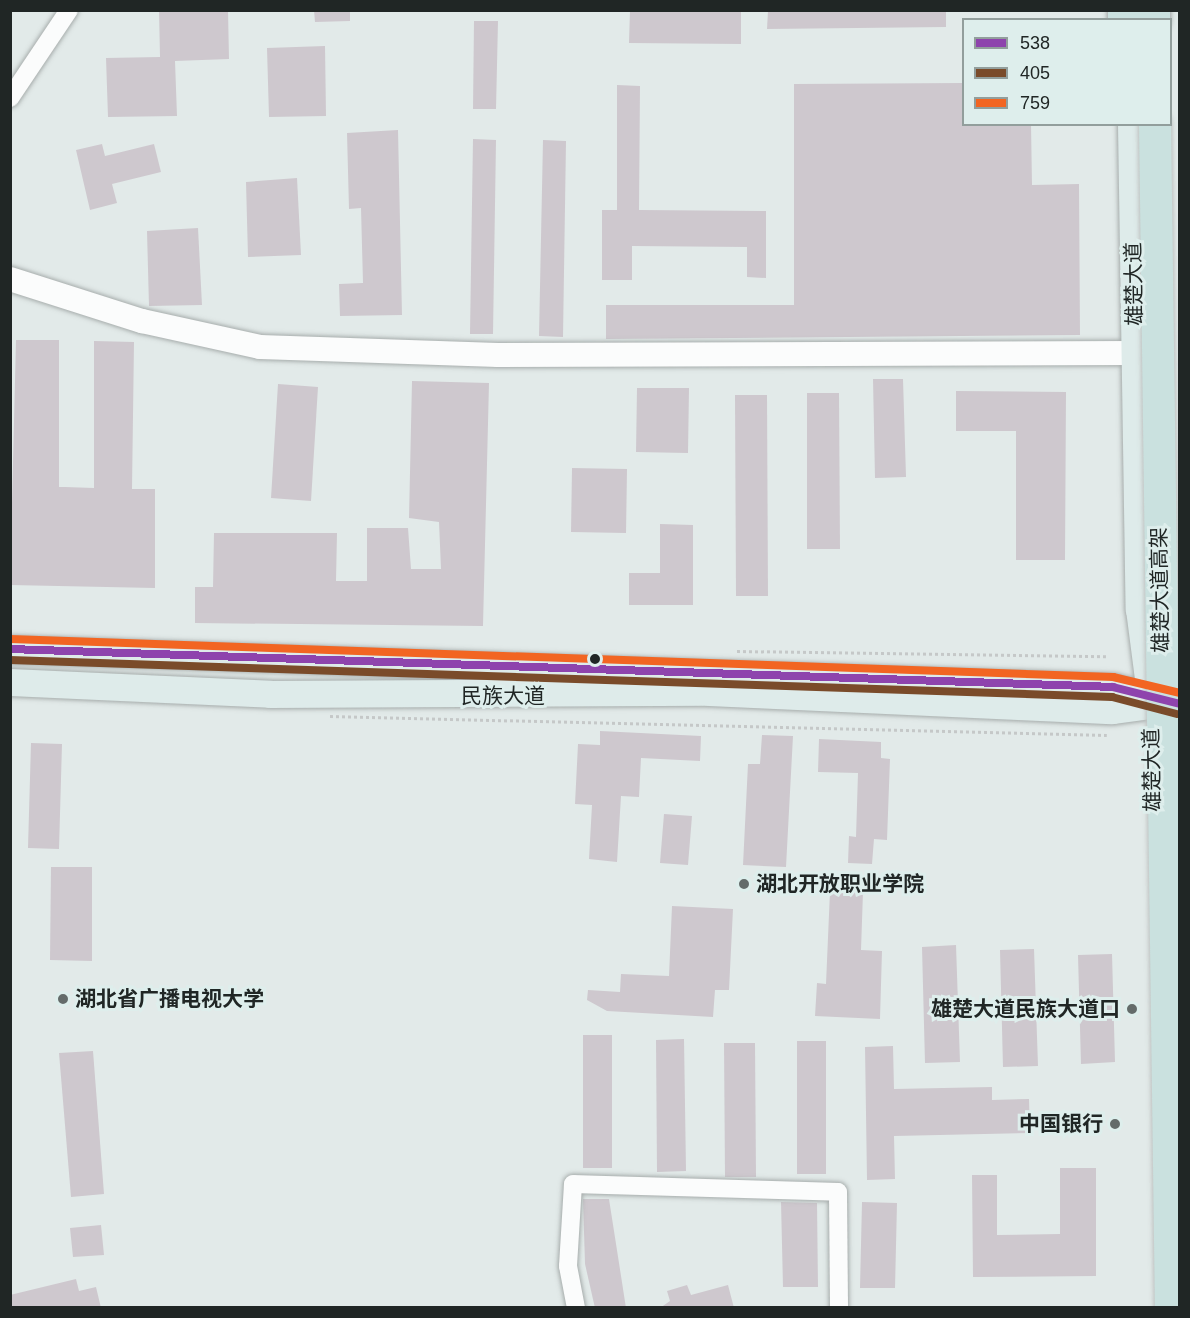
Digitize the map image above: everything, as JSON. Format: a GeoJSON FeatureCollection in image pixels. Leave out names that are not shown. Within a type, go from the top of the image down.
{"type":"FeatureCollection","features":[{"type":"Feature","properties":{"kind":"highway","name":"雄楚大道高架"},"geometry":{"type":"LineString","coordinates":[[1155,126],[1171,1308]]}},
{"type":"Feature","properties":{"kind":"main road","name":"雄楚大道"},"geometry":{"type":"LineString","coordinates":[[1131,126],[1138,609],[1167,702],[1161,1308]]}},
{"type":"Feature","properties":{"kind":"main road","name":"民族大道"},"geometry":{"type":"LineString","coordinates":[[10,649],[1113,687],[1167,702]]}},
{"type":"Feature","properties":{"kind":"main road","name":"民族大道"},"geometry":{"type":"LineString","coordinates":[[10,682],[270,694],[709,692],[1112,710],[1167,702]]}},
{"type":"Feature","properties":{"kind":"street"},"geometry":{"type":"LineString","coordinates":[[10,98],[69,10]]}},
{"type":"Feature","properties":{"kind":"street"},"geometry":{"type":"LineString","coordinates":[[10,279],[142,321],[260,347],[498,355],[1135,353]]}},
{"type":"Feature","properties":{"kind":"street"},"geometry":{"type":"LineString","coordinates":[[576,1308],[568,1266],[573,1184],[838,1192],[839,1308]]}},
{"type":"Feature","properties":{"kind":"path"},"geometry":{"type":"LineString","coordinates":[[318,716],[1107,735]]}},
{"type":"Feature","properties":{"kind":"building"},"geometry":{"type":"Polygon","coordinates":[[[159,10],[228,10],[229,59],[175,61],[177,116],[108,117],[106,58],[160,57],[159,10]]]}},
{"type":"Feature","properties":{"kind":"building"},"geometry":{"type":"Polygon","coordinates":[[[314,10],[350,10],[350,21],[315,22],[314,10]]]}},
{"type":"Feature","properties":{"kind":"building"},"geometry":{"type":"Polygon","coordinates":[[[630,10],[741,10],[741,44],[629,43],[630,10]]]}},
{"type":"Feature","properties":{"kind":"building"},"geometry":{"type":"Polygon","coordinates":[[[774,10],[946,10],[946,27],[767,29],[768,11],[774,10]]]}},
{"type":"Feature","properties":{"kind":"building"},"geometry":{"type":"Polygon","coordinates":[[[474,21],[498,21],[496,109],[473,109],[474,21]]]}},
{"type":"Feature","properties":{"kind":"building"},"geometry":{"type":"Polygon","coordinates":[[[325,46],[326,116],[269,117],[267,48],[325,46]]]}},
{"type":"Feature","properties":{"kind":"building"},"geometry":{"type":"Polygon","coordinates":[[[962,83],[962,126],[1031,126],[1032,185],[1079,184],[1080,335],[606,339],[606,305],[794,305],[794,84],[962,83]]]}},
{"type":"Feature","properties":{"kind":"building"},"geometry":{"type":"Polygon","coordinates":[[[617,85],[640,86],[639,210],[766,211],[766,278],[747,277],[747,247],[632,246],[632,280],[602,280],[602,210],[617,210],[617,85]]]}},
{"type":"Feature","properties":{"kind":"building"},"geometry":{"type":"Polygon","coordinates":[[[398,130],[402,315],[340,316],[339,284],[363,283],[361,208],[349,209],[347,133],[398,130]]]}},
{"type":"Feature","properties":{"kind":"building"},"geometry":{"type":"Polygon","coordinates":[[[473,139],[496,140],[493,334],[470,334],[473,139]]]}},
{"type":"Feature","properties":{"kind":"building"},"geometry":{"type":"Polygon","coordinates":[[[543,140],[566,141],[563,337],[539,336],[543,140]]]}},
{"type":"Feature","properties":{"kind":"building"},"geometry":{"type":"Polygon","coordinates":[[[102,144],[105,156],[154,144],[161,172],[112,184],[117,203],[90,210],[76,150],[102,144]]]}},
{"type":"Feature","properties":{"kind":"building"},"geometry":{"type":"Polygon","coordinates":[[[297,178],[301,255],[248,257],[246,182],[297,178]]]}},
{"type":"Feature","properties":{"kind":"building"},"geometry":{"type":"Polygon","coordinates":[[[198,228],[202,305],[149,306],[147,231],[198,228]]]}},
{"type":"Feature","properties":{"kind":"building"},"geometry":{"type":"Polygon","coordinates":[[[16,340],[59,340],[59,487],[94,488],[94,341],[134,342],[132,489],[155,489],[155,588],[10,585],[16,340]]]}},
{"type":"Feature","properties":{"kind":"building"},"geometry":{"type":"Polygon","coordinates":[[[873,379],[903,379],[906,477],[875,478],[873,379]]]}},
{"type":"Feature","properties":{"kind":"building"},"geometry":{"type":"Polygon","coordinates":[[[412,381],[489,383],[483,626],[195,623],[195,587],[213,587],[214,533],[337,533],[336,581],[367,581],[367,528],[408,528],[411,569],[441,569],[439,522],[409,518],[412,381]]]}},
{"type":"Feature","properties":{"kind":"building"},"geometry":{"type":"Polygon","coordinates":[[[278,384],[318,387],[311,501],[271,498],[278,384]]]}},
{"type":"Feature","properties":{"kind":"building"},"geometry":{"type":"Polygon","coordinates":[[[637,388],[689,388],[688,453],[636,452],[637,388]]]}},
{"type":"Feature","properties":{"kind":"building"},"geometry":{"type":"Polygon","coordinates":[[[956,391],[1066,392],[1065,560],[1016,560],[1016,431],[956,431],[956,391]]]}},
{"type":"Feature","properties":{"kind":"building"},"geometry":{"type":"Polygon","coordinates":[[[807,393],[839,393],[840,549],[807,549],[807,393]]]}},
{"type":"Feature","properties":{"kind":"building"},"geometry":{"type":"Polygon","coordinates":[[[735,395],[767,395],[768,596],[736,596],[735,395]]]}},
{"type":"Feature","properties":{"kind":"building"},"geometry":{"type":"Polygon","coordinates":[[[572,468],[627,469],[626,533],[571,532],[572,468]]]}},
{"type":"Feature","properties":{"kind":"building"},"geometry":{"type":"Polygon","coordinates":[[[660,524],[693,525],[693,605],[629,605],[629,573],[660,573],[660,524]]]}},
{"type":"Feature","properties":{"kind":"building"},"geometry":{"type":"Polygon","coordinates":[[[600,731],[701,736],[700,761],[641,758],[639,797],[621,796],[617,862],[589,859],[592,805],[575,804],[578,744],[600,745],[600,731]]]}},
{"type":"Feature","properties":{"kind":"building"},"geometry":{"type":"Polygon","coordinates":[[[762,735],[793,736],[786,867],[743,865],[748,764],[760,764],[762,735]]]}},
{"type":"Feature","properties":{"kind":"building"},"geometry":{"type":"Polygon","coordinates":[[[819,739],[881,742],[881,758],[890,759],[887,840],[874,839],[872,864],[848,863],[849,836],[856,837],[858,773],[818,772],[819,739]]]}},
{"type":"Feature","properties":{"kind":"building"},"geometry":{"type":"Polygon","coordinates":[[[31,743],[62,744],[59,849],[28,848],[31,743]]]}},
{"type":"Feature","properties":{"kind":"building"},"geometry":{"type":"Polygon","coordinates":[[[664,814],[692,816],[688,865],[660,863],[664,814]]]}},
{"type":"Feature","properties":{"kind":"building"},"geometry":{"type":"Polygon","coordinates":[[[51,867],[92,867],[92,961],[50,960],[51,867]]]}},
{"type":"Feature","properties":{"kind":"building"},"geometry":{"type":"Polygon","coordinates":[[[830,891],[863,892],[861,950],[882,951],[880,1019],[815,1016],[817,983],[826,984],[830,891]]]}},
{"type":"Feature","properties":{"kind":"building"},"geometry":{"type":"Polygon","coordinates":[[[672,906],[733,909],[729,990],[715,990],[713,1017],[607,1011],[587,1000],[588,990],[620,992],[621,974],[669,976],[672,906]]]}},
{"type":"Feature","properties":{"kind":"building"},"geometry":{"type":"Polygon","coordinates":[[[956,945],[960,1062],[925,1063],[922,947],[956,945]]]}},
{"type":"Feature","properties":{"kind":"building"},"geometry":{"type":"Polygon","coordinates":[[[1034,949],[1038,1066],[1003,1067],[1000,950],[1034,949]]]}},
{"type":"Feature","properties":{"kind":"building"},"geometry":{"type":"Polygon","coordinates":[[[1112,954],[1115,1062],[1081,1064],[1078,955],[1112,954]]]}},
{"type":"Feature","properties":{"kind":"building"},"geometry":{"type":"Polygon","coordinates":[[[583,1035],[612,1035],[612,1168],[583,1168],[583,1035]]]}},
{"type":"Feature","properties":{"kind":"building"},"geometry":{"type":"Polygon","coordinates":[[[684,1039],[686,1171],[657,1172],[656,1040],[684,1039]]]}},
{"type":"Feature","properties":{"kind":"building"},"geometry":{"type":"Polygon","coordinates":[[[797,1041],[826,1041],[826,1174],[797,1174],[797,1041]]]}},
{"type":"Feature","properties":{"kind":"building"},"geometry":{"type":"Polygon","coordinates":[[[724,1043],[755,1043],[756,1177],[725,1177],[724,1043]]]}},
{"type":"Feature","properties":{"kind":"building"},"geometry":{"type":"Polygon","coordinates":[[[893,1046],[894,1089],[992,1087],[992,1100],[1029,1099],[1030,1133],[894,1136],[895,1179],[867,1180],[865,1047],[893,1046]]]}},
{"type":"Feature","properties":{"kind":"building"},"geometry":{"type":"Polygon","coordinates":[[[93,1051],[104,1194],[71,1197],[59,1053],[93,1051]]]}},
{"type":"Feature","properties":{"kind":"building"},"geometry":{"type":"Polygon","coordinates":[[[1060,1168],[1096,1168],[1096,1276],[973,1277],[972,1175],[997,1175],[997,1235],[1060,1234],[1060,1168]]]}},
{"type":"Feature","properties":{"kind":"building"},"geometry":{"type":"Polygon","coordinates":[[[583,1199],[609,1199],[626,1308],[595,1308],[585,1264],[583,1199]]]}},
{"type":"Feature","properties":{"kind":"building"},"geometry":{"type":"Polygon","coordinates":[[[781,1202],[817,1203],[818,1287],[783,1287],[781,1202]]]}},
{"type":"Feature","properties":{"kind":"building"},"geometry":{"type":"Polygon","coordinates":[[[862,1202],[897,1203],[895,1288],[860,1288],[862,1202]]]}},
{"type":"Feature","properties":{"kind":"building"},"geometry":{"type":"Polygon","coordinates":[[[101,1225],[104,1255],[73,1257],[70,1228],[101,1225]]]}},
{"type":"Feature","properties":{"kind":"building"},"geometry":{"type":"Polygon","coordinates":[[[76,1279],[79,1291],[96,1287],[101,1308],[10,1308],[10,1295],[76,1279]]]}},
{"type":"Feature","properties":{"kind":"building"},"geometry":{"type":"Polygon","coordinates":[[[687,1285],[691,1295],[728,1285],[734,1308],[660,1308],[670,1301],[667,1291],[687,1285]]]}},
{"type":"Feature","properties":{"kind":"transit line","name":"759"},"geometry":{"type":"LineString","coordinates":[[10,639],[1113,677],[1180,693]]}},
{"type":"Feature","properties":{"kind":"transit line","name":"538"},"geometry":{"type":"LineString","coordinates":[[10,649],[1113,687],[1180,704]]}},
{"type":"Feature","properties":{"kind":"transit line","name":"405"},"geometry":{"type":"LineString","coordinates":[[10,660],[1112,697],[1177,714]]}},
{"type":"Feature","properties":{"kind":"place","name":"湖北开放职业学院"},"geometry":{"type":"Point","coordinates":[744,884]}},
{"type":"Feature","properties":{"kind":"place","name":"湖北省广播电视大学"},"geometry":{"type":"Point","coordinates":[63,999]}},
{"type":"Feature","properties":{"kind":"place","name":"雄楚大道民族大道口"},"geometry":{"type":"Point","coordinates":[1132,1009]}},
{"type":"Feature","properties":{"kind":"place","name":"中国银行"},"geometry":{"type":"Point","coordinates":[1115,1124]}}]}
